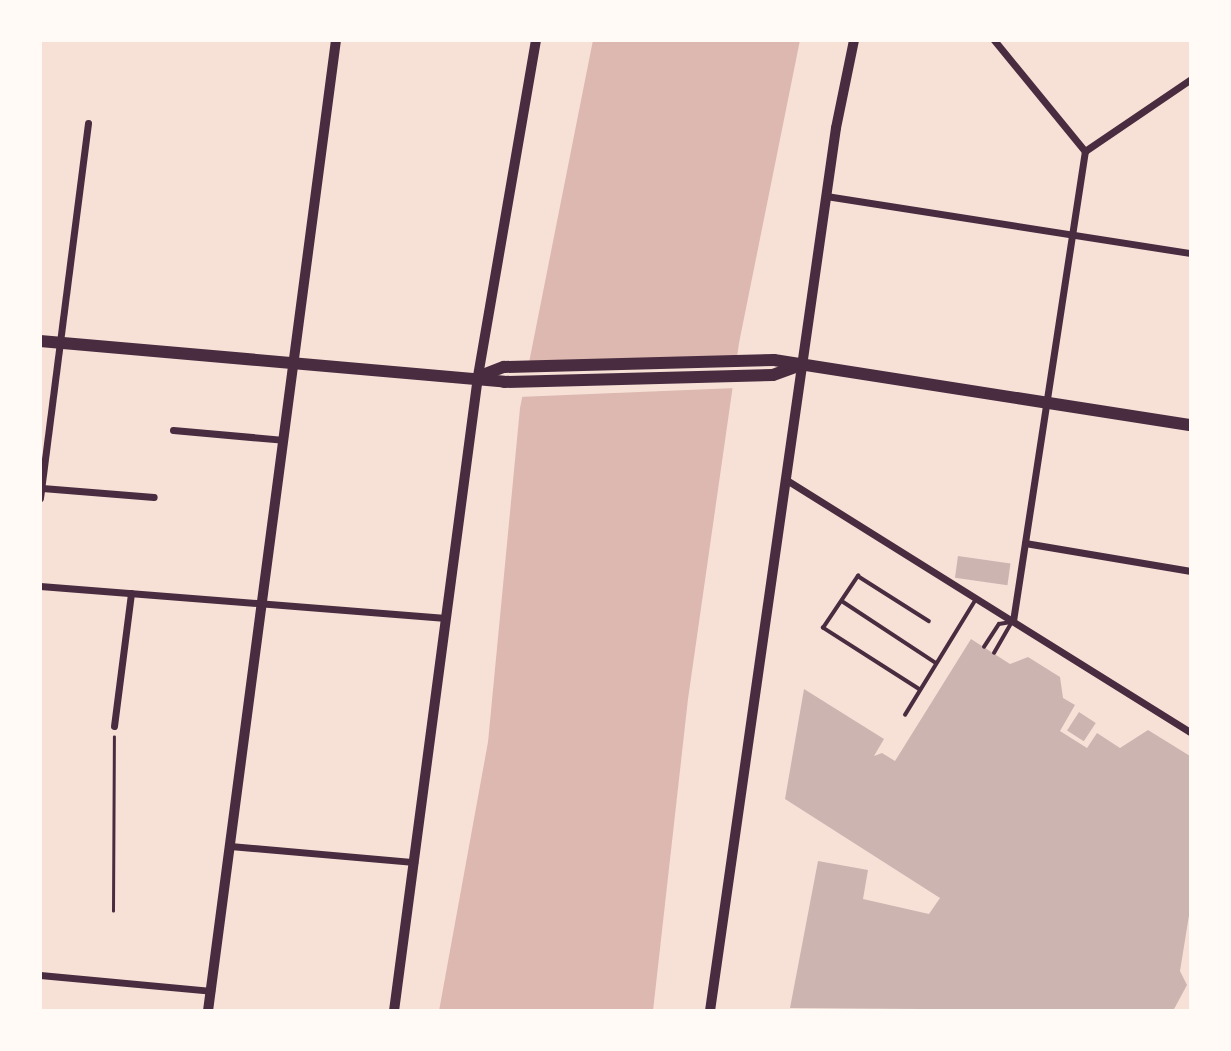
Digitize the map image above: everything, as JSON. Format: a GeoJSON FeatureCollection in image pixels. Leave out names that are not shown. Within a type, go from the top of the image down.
{"type":"FeatureCollection","features":[{"type":"Feature","properties":{"kind":"main road"},"geometry":{"type":"LineString","coordinates":[[394,1011],[478,376],[536,40]]}},
{"type":"Feature","properties":{"kind":"main road"},"geometry":{"type":"LineString","coordinates":[[710,1011],[826,196],[854,40]]}},
{"type":"Feature","properties":{"kind":"main road"},"geometry":{"type":"LineString","coordinates":[[40,341],[478,376],[504,382],[773,375],[801,365]]}},
{"type":"Feature","properties":{"kind":"main road"},"geometry":{"type":"LineString","coordinates":[[478,376],[504,367],[774,360],[1191,425]]}},
{"type":"Feature","properties":{"kind":"street"},"geometry":{"type":"LineString","coordinates":[[208,1011],[336,40]]}},
{"type":"Feature","properties":{"kind":"street"},"geometry":{"type":"LineString","coordinates":[[995,40],[1085,151],[1013,621]]}},
{"type":"Feature","properties":{"kind":"street"},"geometry":{"type":"LineString","coordinates":[[1085,151],[1191,79]]}},
{"type":"Feature","properties":{"kind":"street"},"geometry":{"type":"LineString","coordinates":[[40,498],[88,123]]}},
{"type":"Feature","properties":{"kind":"street"},"geometry":{"type":"LineString","coordinates":[[826,196],[1191,253]]}},
{"type":"Feature","properties":{"kind":"street"},"geometry":{"type":"LineString","coordinates":[[173,430],[284,440]]}},
{"type":"Feature","properties":{"kind":"street"},"geometry":{"type":"LineString","coordinates":[[785,479],[1191,733]]}},
{"type":"Feature","properties":{"kind":"street"},"geometry":{"type":"LineString","coordinates":[[42,488],[154,497]]}},
{"type":"Feature","properties":{"kind":"street"},"geometry":{"type":"LineString","coordinates":[[1025,544],[1191,571]]}},
{"type":"Feature","properties":{"kind":"street"},"geometry":{"type":"LineString","coordinates":[[40,586],[446,618]]}},
{"type":"Feature","properties":{"kind":"street"},"geometry":{"type":"LineString","coordinates":[[114,726],[131,593]]}},
{"type":"Feature","properties":{"kind":"street"},"geometry":{"type":"LineString","coordinates":[[230,846],[414,862]]}},
{"type":"Feature","properties":{"kind":"street"},"geometry":{"type":"LineString","coordinates":[[40,975],[211,991]]}},
{"type":"Feature","properties":{"kind":"lane"},"geometry":{"type":"LineString","coordinates":[[920,690],[824,628],[858,576],[929,621]]}},
{"type":"Feature","properties":{"kind":"lane"},"geometry":{"type":"LineString","coordinates":[[905,715],[976,599]]}},
{"type":"Feature","properties":{"kind":"lane"},"geometry":{"type":"LineString","coordinates":[[842,601],[936,663]]}},
{"type":"Feature","properties":{"kind":"lane"},"geometry":{"type":"LineString","coordinates":[[984,647],[999,624],[1013,621]]}},
{"type":"Feature","properties":{"kind":"lane"},"geometry":{"type":"LineString","coordinates":[[994,653],[1013,621]]}},
{"type":"Feature","properties":{"kind":"path"},"geometry":{"type":"LineString","coordinates":[[113,911],[114,726]]}},
{"type":"Feature","properties":{"kind":"shaded area"},"geometry":{"type":"Polygon","coordinates":[[[593,40],[800,40],[739,343],[688,699],[653,1011],[439,1011],[488,742],[520,408],[593,40]]]}},
{"type":"Feature","properties":{"kind":"pier"},"geometry":{"type":"Polygon","coordinates":[[[741,357],[736,388],[518,397],[525,363],[741,357]]]}},
{"type":"Feature","properties":{"kind":"building"},"geometry":{"type":"Polygon","coordinates":[[[958,556],[1010,563],[1007,585],[955,578],[958,556]]]}},
{"type":"Feature","properties":{"kind":"building"},"geometry":{"type":"Polygon","coordinates":[[[971,639],[1010,664],[1028,657],[1060,677],[1063,698],[1075,705],[1060,731],[1087,748],[1097,733],[1120,748],[1148,730],[1190,756],[1191,903],[1180,971],[1187,985],[1173,1011],[790,1008],[818,861],[868,870],[863,899],[929,914],[940,898],[785,799],[804,689],[884,739],[874,756],[882,753],[895,761],[971,639]]]}},
{"type":"Feature","properties":{"kind":"building"},"geometry":{"type":"Polygon","coordinates":[[[1079,712],[1096,723],[1084,741],[1067,730],[1079,712]]]}}]}
